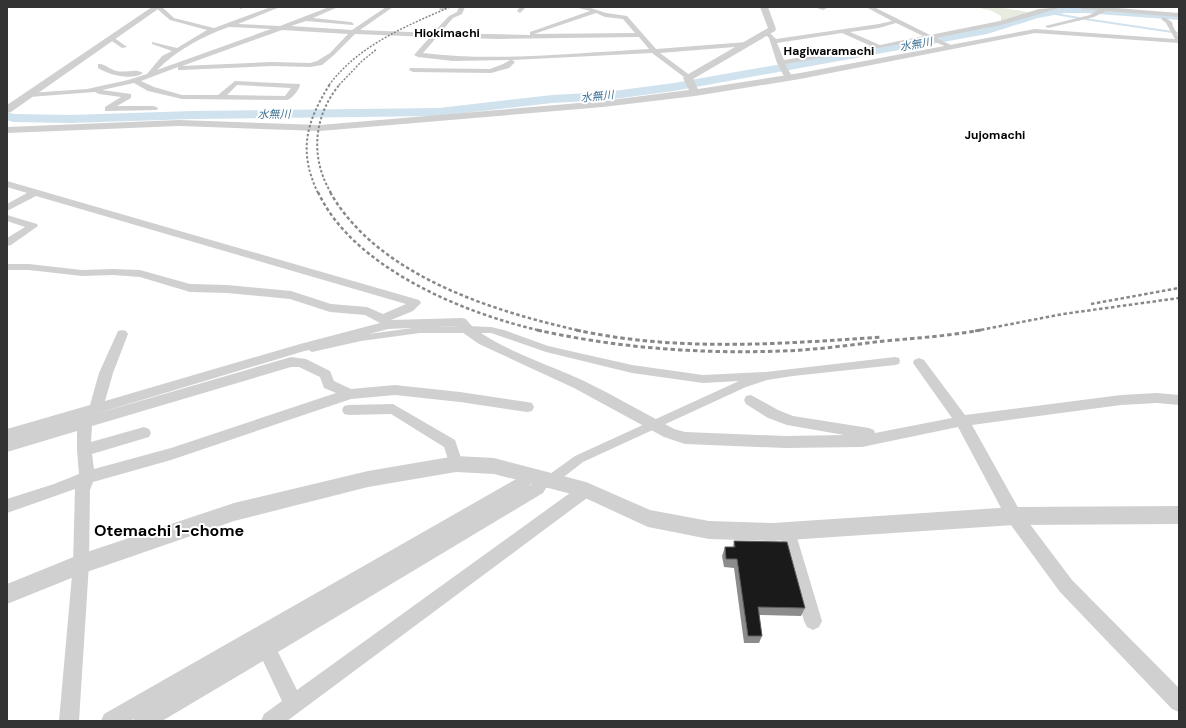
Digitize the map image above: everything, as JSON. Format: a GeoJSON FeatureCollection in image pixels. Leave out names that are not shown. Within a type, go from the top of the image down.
{"type":"FeatureCollection","features":[{"type":"Feature","properties":{"kind":"street"},"geometry":{"type":"LineString","coordinates":[[7,110],[157,7],[172,19],[213,30]]}},
{"type":"Feature","properties":{"kind":"street"},"geometry":{"type":"LineString","coordinates":[[101,66],[110,72],[118,74],[149,74],[165,58],[176,50],[213,30],[277,7]]}},
{"type":"Feature","properties":{"kind":"street"},"geometry":{"type":"LineString","coordinates":[[29,95],[87,91],[134,80],[306,19],[335,7]]}},
{"type":"Feature","properties":{"kind":"street"},"geometry":{"type":"LineString","coordinates":[[309,72],[319,63],[328,58],[361,25],[390,7]]}},
{"type":"Feature","properties":{"kind":"street"},"geometry":{"type":"LineString","coordinates":[[462,7],[460,14],[451,17],[418,55],[454,59],[511,60],[747,44]]}},
{"type":"Feature","properties":{"kind":"street"},"geometry":{"type":"LineString","coordinates":[[578,7],[604,15],[625,17],[654,51],[691,85]]}},
{"type":"Feature","properties":{"kind":"street"},"geometry":{"type":"LineString","coordinates":[[691,85],[747,44],[772,29],[764,7]]}},
{"type":"Feature","properties":{"kind":"street"},"geometry":{"type":"LineString","coordinates":[[817,7],[826,7]]}},
{"type":"Feature","properties":{"kind":"street"},"geometry":{"type":"LineString","coordinates":[[869,7],[898,21],[899,24],[947,45]]}},
{"type":"Feature","properties":{"kind":"street"},"geometry":{"type":"LineString","coordinates":[[781,64],[1001,23],[1039,11],[1060,7]]}},
{"type":"Feature","properties":{"kind":"street"},"geometry":{"type":"LineString","coordinates":[[1082,7],[1179,15]]}},
{"type":"Feature","properties":{"kind":"street"},"geometry":{"type":"LineString","coordinates":[[1035,31],[1044,27],[1074,20],[1104,10]]}},
{"type":"Feature","properties":{"kind":"street"},"geometry":{"type":"LineString","coordinates":[[525,36],[597,12]]}},
{"type":"Feature","properties":{"kind":"street"},"geometry":{"type":"LineString","coordinates":[[306,19],[361,25]]}},
{"type":"Feature","properties":{"kind":"street"},"geometry":{"type":"LineString","coordinates":[[1164,19],[1169,22],[1173,32],[1179,40]]}},
{"type":"Feature","properties":{"kind":"street"},"geometry":{"type":"LineString","coordinates":[[774,41],[898,21]]}},
{"type":"Feature","properties":{"kind":"street"},"geometry":{"type":"LineString","coordinates":[[228,25],[354,32],[497,37],[640,34]]}},
{"type":"Feature","properties":{"kind":"street"},"geometry":{"type":"LineString","coordinates":[[842,31],[878,47]]}},
{"type":"Feature","properties":{"kind":"street"},"geometry":{"type":"LineString","coordinates":[[7,130],[179,123],[320,128],[437,120],[603,104],[691,85],[787,75],[947,45],[1035,31],[1179,40]]}},
{"type":"Feature","properties":{"kind":"street"},"geometry":{"type":"LineString","coordinates":[[582,35],[591,32]]}},
{"type":"Feature","properties":{"kind":"street"},"geometry":{"type":"LineString","coordinates":[[766,33],[772,37],[781,64],[787,75]]}},
{"type":"Feature","properties":{"kind":"street"},"geometry":{"type":"LineString","coordinates":[[111,38],[124,47]]}},
{"type":"Feature","properties":{"kind":"street"},"geometry":{"type":"LineString","coordinates":[[154,43],[176,50]]}},
{"type":"Feature","properties":{"kind":"street"},"geometry":{"type":"LineString","coordinates":[[326,46],[339,46]]}},
{"type":"Feature","properties":{"kind":"street"},"geometry":{"type":"LineString","coordinates":[[165,58],[192,60]]}},
{"type":"Feature","properties":{"kind":"street"},"geometry":{"type":"LineString","coordinates":[[413,70],[491,71],[506,66],[511,60]]}},
{"type":"Feature","properties":{"kind":"street"},"geometry":{"type":"LineString","coordinates":[[511,60],[513,73]]}},
{"type":"Feature","properties":{"kind":"street"},"geometry":{"type":"LineString","coordinates":[[164,70],[272,64],[310,65],[319,63]]}},
{"type":"Feature","properties":{"kind":"street"},"geometry":{"type":"LineString","coordinates":[[134,80],[151,89],[182,97],[219,98],[287,98],[297,86],[235,83],[219,98]]}},
{"type":"Feature","properties":{"kind":"street"},"geometry":{"type":"LineString","coordinates":[[87,91],[128,96],[105,110],[154,108]]}},
{"type":"Feature","properties":{"kind":"street"},"geometry":{"type":"LineString","coordinates":[[7,184],[415,304],[386,322],[7,439]]}},
{"type":"Feature","properties":{"kind":"street"},"geometry":{"type":"LineString","coordinates":[[7,208],[35,192]]}},
{"type":"Feature","properties":{"kind":"street"},"geometry":{"type":"LineString","coordinates":[[7,218],[33,226],[7,242]]}},
{"type":"Feature","properties":{"kind":"street"},"geometry":{"type":"LineString","coordinates":[[7,266],[82,273],[113,272],[140,274],[190,288],[227,289],[291,295],[330,308],[367,311],[386,322],[462,322],[466,328],[483,341],[580,384],[668,433],[685,438],[785,442],[862,441],[962,421],[1121,400],[1157,398],[1179,400]]}},
{"type":"Feature","properties":{"kind":"street"},"geometry":{"type":"LineString","coordinates":[[7,446],[88,414],[306,350],[368,337],[420,330],[466,328],[491,330],[504,333],[546,349],[632,369],[703,379],[766,376],[895,362]]}},
{"type":"Feature","properties":{"kind":"street"},"geometry":{"type":"LineString","coordinates":[[69,721],[81,564],[82,490],[88,477],[84,450],[88,414],[122,334]]}},
{"type":"Feature","properties":{"kind":"street"},"geometry":{"type":"LineString","coordinates":[[7,434],[291,362],[301,362],[325,374],[329,384],[350,394]]}},
{"type":"Feature","properties":{"kind":"street"},"geometry":{"type":"LineString","coordinates":[[919,363],[962,421],[1014,516],[1066,586],[1179,702]]}},
{"type":"Feature","properties":{"kind":"street"},"geometry":{"type":"LineString","coordinates":[[110,721],[263,640],[579,459],[716,396],[766,376]]}},
{"type":"Feature","properties":{"kind":"street"},"geometry":{"type":"LineString","coordinates":[[713,378],[717,386],[716,396]]}},
{"type":"Feature","properties":{"kind":"street"},"geometry":{"type":"LineString","coordinates":[[393,409],[395,390]]}},
{"type":"Feature","properties":{"kind":"street"},"geometry":{"type":"LineString","coordinates":[[7,506],[88,477],[171,454],[350,394],[395,390],[460,397],[527,407]]}},
{"type":"Feature","properties":{"kind":"street"},"geometry":{"type":"LineString","coordinates":[[751,400],[773,414],[792,421],[879,437]]}},
{"type":"Feature","properties":{"kind":"street"},"geometry":{"type":"LineString","coordinates":[[349,410],[393,409],[450,444],[456,464]]}},
{"type":"Feature","properties":{"kind":"street"},"geometry":{"type":"LineString","coordinates":[[84,450],[144,433]]}},
{"type":"Feature","properties":{"kind":"street"},"geometry":{"type":"LineString","coordinates":[[7,594],[81,564],[234,512],[368,479],[456,464],[494,466],[540,482],[586,490],[648,518],[709,530],[736,532],[787,531],[1014,516],[1179,515]]}},
{"type":"Feature","properties":{"kind":"street"},"geometry":{"type":"LineString","coordinates":[[271,721],[586,490]]}},
{"type":"Feature","properties":{"kind":"street"},"geometry":{"type":"LineString","coordinates":[[787,531],[813,621]]}},
{"type":"Feature","properties":{"kind":"street"},"geometry":{"type":"LineString","coordinates":[[263,640],[294,704]]}},
{"type":"Feature","properties":{"kind":"street"},"geometry":{"type":"LineString","coordinates":[[143,721],[263,640]]}},
{"type":"Feature","properties":{"kind":"shaded area"},"geometry":{"type":"Polygon","coordinates":[[[980,7],[996,7],[1029,12],[1001,22],[1001,16],[980,7]]]}},
{"type":"Feature","properties":{"kind":"building"},"geometry":{"type":"Polygon","coordinates":[[[734,541],[787,542],[805,608],[758,607],[762,636],[748,636],[737,559],[726,559],[725,547],[735,547],[734,541]]]}},
{"type":"Feature","properties":{"kind":"waterway","name":"水無川"},"geometry":{"type":"LineString","coordinates":[[7,116],[13,118],[71,119],[192,115],[439,112],[552,99],[606,96],[674,87],[987,31],[1036,16],[1065,10],[1085,10],[1179,17]]}},
{"type":"Feature","properties":{"kind":"waterway"},"geometry":{"type":"LineString","coordinates":[[1050,13],[1079,18]]}},
{"type":"Feature","properties":{"kind":"waterway"},"geometry":{"type":"LineString","coordinates":[[1085,19],[1179,33]]}},
{"type":"Feature","properties":{"kind":"railway"},"geometry":{"type":"LineString","coordinates":[[329,85],[354,59],[384,38],[400,29],[450,7]]}},
{"type":"Feature","properties":{"kind":"railway"},"geometry":{"type":"LineString","coordinates":[[339,85],[362,61],[377,49]]}},
{"type":"Feature","properties":{"kind":"railway"},"geometry":{"type":"LineString","coordinates":[[318,193],[308,164],[308,137],[310,124],[315,111],[330,84]]}},
{"type":"Feature","properties":{"kind":"railway"},"geometry":{"type":"LineString","coordinates":[[331,193],[324,180],[320,166],[318,137],[324,110],[331,96],[340,84]]}},
{"type":"Feature","properties":{"kind":"railway"},"geometry":{"type":"LineString","coordinates":[[318,192],[335,219],[357,243],[384,265],[414,284],[479,313],[542,331]]}},
{"type":"Feature","properties":{"kind":"railway"},"geometry":{"type":"LineString","coordinates":[[330,192],[351,221],[377,246],[407,268],[440,286],[475,300],[511,313],[579,331]]}},
{"type":"Feature","properties":{"kind":"railway"},"geometry":{"type":"LineString","coordinates":[[1091,304],[1179,288]]}},
{"type":"Feature","properties":{"kind":"railway"},"geometry":{"type":"LineString","coordinates":[[978,330],[1063,314],[1179,298]]}},
{"type":"Feature","properties":{"kind":"railway"},"geometry":{"type":"LineString","coordinates":[[537,330],[542,331]]}},
{"type":"Feature","properties":{"kind":"railway"},"geometry":{"type":"LineString","coordinates":[[542,331],[628,345],[720,352],[750,352],[820,348],[978,330]]}},
{"type":"Feature","properties":{"kind":"railway"},"geometry":{"type":"LineString","coordinates":[[579,331],[614,337],[690,344],[767,344],[882,337]]}},
{"type":"Feature","properties":{"kind":"district","name":"Hiokimachi"},"geometry":{"type":"Point","coordinates":[447,33]}},
{"type":"Feature","properties":{"kind":"district","name":"Hagiwaramachi"},"geometry":{"type":"Point","coordinates":[829,51]}},
{"type":"Feature","properties":{"kind":"district","name":"Jujomachi"},"geometry":{"type":"Point","coordinates":[995,135]}},
{"type":"Feature","properties":{"kind":"district","name":"Otemachi 1-chome"},"geometry":{"type":"Point","coordinates":[169,530]}}]}
